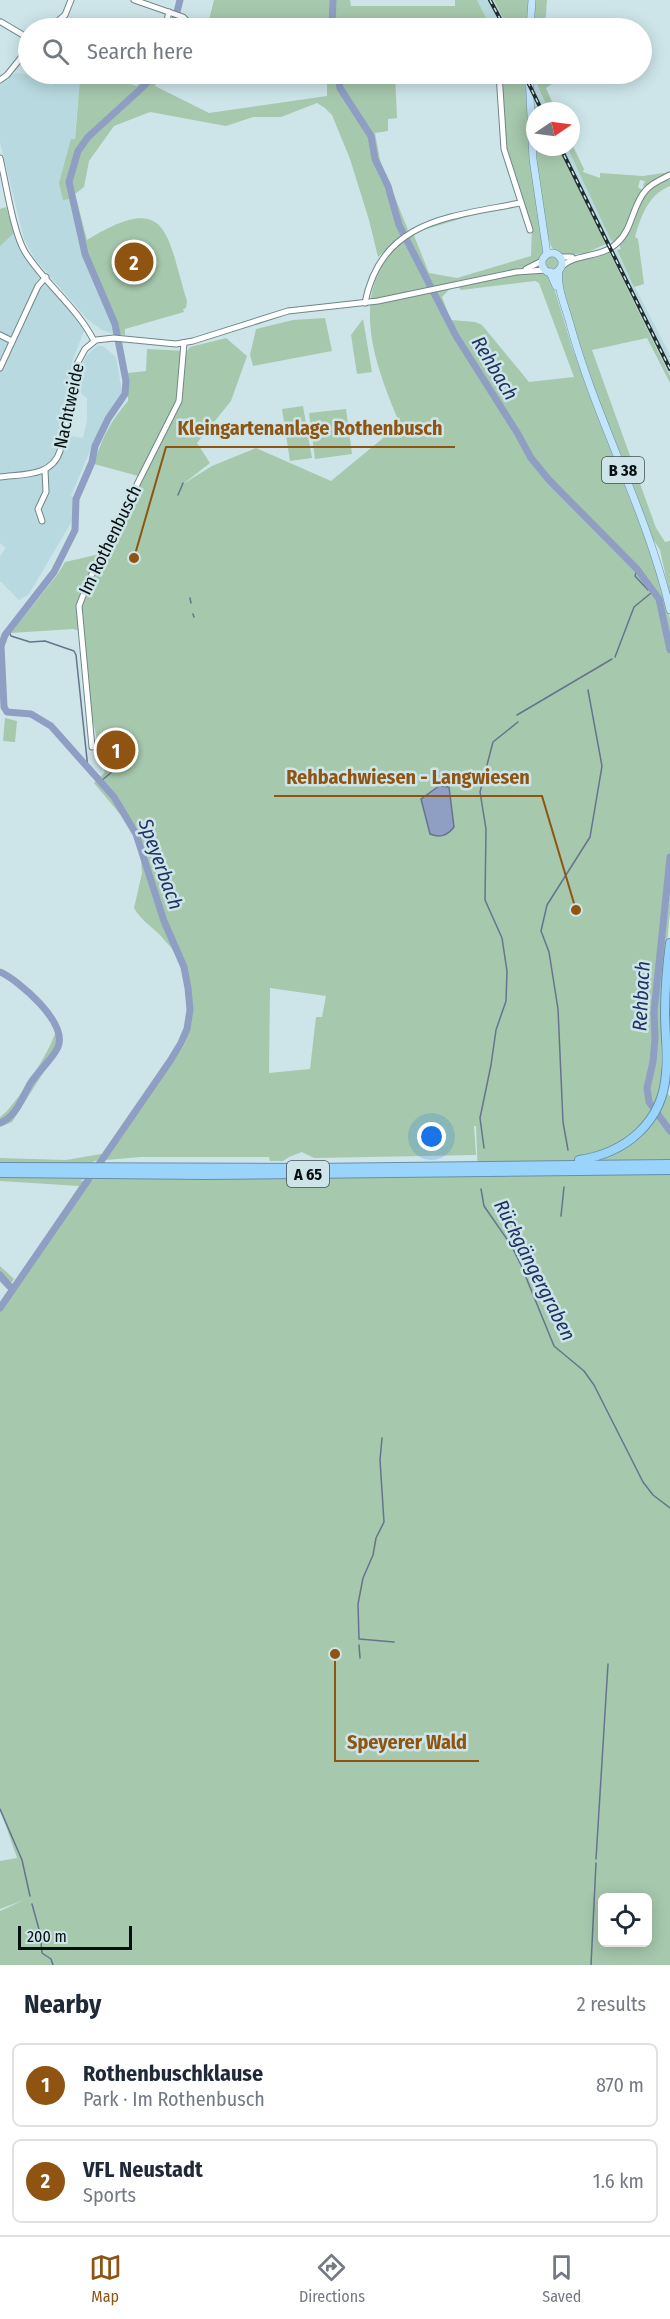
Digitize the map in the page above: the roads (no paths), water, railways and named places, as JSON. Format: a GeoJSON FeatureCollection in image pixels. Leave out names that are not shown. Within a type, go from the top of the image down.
{"type":"FeatureCollection","features":[{"type":"Feature","properties":{"kind":"highway"},"geometry":{"type":"LineString","coordinates":[[670,944],[665,1001],[670,1084]]}},
{"type":"Feature","properties":{"kind":"highway"},"geometry":{"type":"LineString","coordinates":[[670,1019],[670,1035]]}},
{"type":"Feature","properties":{"kind":"highway"},"geometry":{"type":"LineString","coordinates":[[549,1165],[594,1158],[613,1151],[636,1136],[653,1117],[658,1107],[664,1088],[667,1062]]}},
{"type":"Feature","properties":{"kind":"highway","name":"A 65"},"geometry":{"type":"LineString","coordinates":[[0,1173],[519,1169],[549,1165],[670,1164]]}},
{"type":"Feature","properties":{"kind":"highway","name":"A 65"},"geometry":{"type":"LineString","coordinates":[[0,1167],[93,1171]]}},
{"type":"Feature","properties":{"kind":"highway","name":"A 65"},"geometry":{"type":"LineString","coordinates":[[531,1168],[670,1170]]}},
{"type":"Feature","properties":{"kind":"main road"},"geometry":{"type":"LineString","coordinates":[[531,18],[532,0]]}},
{"type":"Feature","properties":{"kind":"main road"},"geometry":{"type":"LineString","coordinates":[[529,84],[533,159],[551,256],[548,271],[560,268],[551,256]]}},
{"type":"Feature","properties":{"kind":"main road","name":"B 38"},"geometry":{"type":"LineString","coordinates":[[560,268],[560,285],[579,357]]}},
{"type":"Feature","properties":{"kind":"main road","name":"B 38"},"geometry":{"type":"LineString","coordinates":[[548,271],[645,525],[670,610]]}},
{"type":"Feature","properties":{"kind":"street"},"geometry":{"type":"LineString","coordinates":[[60,18],[68,10],[71,0]]}},
{"type":"Feature","properties":{"kind":"street"},"geometry":{"type":"LineString","coordinates":[[134,0],[183,18]]}},
{"type":"Feature","properties":{"kind":"street"},"geometry":{"type":"LineString","coordinates":[[170,18],[172,13]]}},
{"type":"Feature","properties":{"kind":"street"},"geometry":{"type":"LineString","coordinates":[[1,22],[18,32]]}},
{"type":"Feature","properties":{"kind":"street"},"geometry":{"type":"LineString","coordinates":[[0,80],[18,61]]}},
{"type":"Feature","properties":{"kind":"street"},"geometry":{"type":"LineString","coordinates":[[500,84],[504,149],[530,230]]}},
{"type":"Feature","properties":{"kind":"street"},"geometry":{"type":"LineString","coordinates":[[0,158],[21,243],[26,253],[80,318],[94,341],[114,338],[184,342],[211,337],[288,311],[365,303],[516,272],[537,265],[551,256],[567,258],[592,255]]}},
{"type":"Feature","properties":{"kind":"street"},"geometry":{"type":"LineString","coordinates":[[560,268],[569,261],[607,250],[618,243],[626,233],[643,194],[650,186],[670,177]]}},
{"type":"Feature","properties":{"kind":"street"},"geometry":{"type":"LineString","coordinates":[[0,188],[7,186]]}},
{"type":"Feature","properties":{"kind":"street"},"geometry":{"type":"LineString","coordinates":[[365,303],[380,263],[407,234],[455,216],[520,203]]}},
{"type":"Feature","properties":{"kind":"street"},"geometry":{"type":"LineString","coordinates":[[516,272],[548,271]]}},
{"type":"Feature","properties":{"kind":"street"},"geometry":{"type":"LineString","coordinates":[[0,368],[38,286],[45,277]]}},
{"type":"Feature","properties":{"kind":"street"},"geometry":{"type":"LineString","coordinates":[[0,335],[12,341]]}},
{"type":"Feature","properties":{"kind":"street","name":"Nachtweide"},"geometry":{"type":"LineString","coordinates":[[0,477],[45,470],[53,465],[59,456],[77,364],[85,349],[94,341]]}},
{"type":"Feature","properties":{"kind":"street","name":"Im Rothenbusch"},"geometry":{"type":"LineString","coordinates":[[92,747],[80,606],[88,580],[179,401],[184,342]]}},
{"type":"Feature","properties":{"kind":"street","name":"Nachtweide"},"geometry":{"type":"LineString","coordinates":[[42,522],[38,509],[46,492],[45,470]]}},
{"type":"Feature","properties":{"kind":"water"},"geometry":{"type":"Polygon","coordinates":[[[439,786],[449,787],[454,827],[446,834],[437,836],[430,834],[421,799],[439,786]]]}},
{"type":"Feature","properties":{"kind":"waterway","name":"Speyerbach"},"geometry":{"type":"LineString","coordinates":[[176,18],[180,0]]}},
{"type":"Feature","properties":{"kind":"waterway","name":"Rehbach"},"geometry":{"type":"LineString","coordinates":[[332,18],[333,0]]}},
{"type":"Feature","properties":{"kind":"waterway","name":"Speyerbach"},"geometry":{"type":"LineString","coordinates":[[0,1308],[170,1061],[187,1029],[190,1010],[184,967],[164,921],[136,834],[114,797],[51,726],[31,714],[7,712],[4,707],[1,646],[5,635],[54,572],[75,530],[76,499],[92,462],[95,446],[108,419],[125,394],[126,381],[115,324],[85,254],[69,182],[78,151],[88,137],[146,84]]}},
{"type":"Feature","properties":{"kind":"waterway","name":"Rehbach"},"geometry":{"type":"LineString","coordinates":[[339,84],[371,136],[375,159],[388,186],[399,225],[456,336],[531,458],[549,480],[637,569],[659,599],[670,650]]}},
{"type":"Feature","properties":{"kind":"waterway"},"geometry":{"type":"LineString","coordinates":[[178,495],[183,483]]}},
{"type":"Feature","properties":{"kind":"waterway","name":"Rückgängergraben"},"geometry":{"type":"LineString","coordinates":[[637,569],[635,576],[648,590]]}},
{"type":"Feature","properties":{"kind":"waterway","name":"Rückgängergraben"},"geometry":{"type":"LineString","coordinates":[[615,657],[634,607],[651,593]]}},
{"type":"Feature","properties":{"kind":"waterway"},"geometry":{"type":"LineString","coordinates":[[190,598],[191,603]]}},
{"type":"Feature","properties":{"kind":"waterway"},"geometry":{"type":"LineString","coordinates":[[9,631],[11,636],[30,642],[45,641],[74,651],[88,769]]}},
{"type":"Feature","properties":{"kind":"waterway","name":"Rückgängergraben"},"geometry":{"type":"LineString","coordinates":[[517,715],[612,659]]}},
{"type":"Feature","properties":{"kind":"waterway"},"geometry":{"type":"LineString","coordinates":[[568,1150],[563,1122],[558,1009],[549,952],[541,931],[547,905],[590,837],[602,766],[588,690]]}},
{"type":"Feature","properties":{"kind":"waterway","name":"Rückgängergraben"},"geometry":{"type":"LineString","coordinates":[[484,1148],[480,1118],[496,1030],[506,1001],[507,971],[502,938],[485,900],[486,829],[480,792],[493,742],[518,722]]}},
{"type":"Feature","properties":{"kind":"waterway"},"geometry":{"type":"LineString","coordinates":[[101,781],[128,763]]}},
{"type":"Feature","properties":{"kind":"waterway","name":"Rehbach"},"geometry":{"type":"LineString","coordinates":[[670,857],[654,1012],[653,1062],[647,1088],[649,1102],[670,1131]]}},
{"type":"Feature","properties":{"kind":"waterway"},"geometry":{"type":"LineString","coordinates":[[0,972],[19,984],[40,1004],[56,1026],[59,1037],[56,1052],[33,1079],[14,1112],[0,1123]]}},
{"type":"Feature","properties":{"kind":"waterway"},"geometry":{"type":"LineString","coordinates":[[561,1216],[564,1187]]}},
{"type":"Feature","properties":{"kind":"waterway","name":"Rückgängergraben"},"geometry":{"type":"LineString","coordinates":[[481,1189],[484,1206],[511,1245],[554,1346],[584,1371],[594,1385],[643,1482],[653,1495],[670,1508]]}},
{"type":"Feature","properties":{"kind":"waterway"},"geometry":{"type":"LineString","coordinates":[[0,1275],[12,1289]]}},
{"type":"Feature","properties":{"kind":"waterway"},"geometry":{"type":"LineString","coordinates":[[382,1438],[380,1460],[384,1522],[376,1538],[373,1555],[363,1578],[358,1604],[359,1639],[394,1642]]}},
{"type":"Feature","properties":{"kind":"waterway"},"geometry":{"type":"LineString","coordinates":[[359,1645],[360,1658]]}},
{"type":"Feature","properties":{"kind":"waterway"},"geometry":{"type":"LineString","coordinates":[[596,1859],[608,1664]]}},
{"type":"Feature","properties":{"kind":"waterway"},"geometry":{"type":"LineString","coordinates":[[0,1809],[22,1860],[30,1896]]}},
{"type":"Feature","properties":{"kind":"waterway"},"geometry":{"type":"LineString","coordinates":[[591,1965],[596,1863]]}},
{"type":"Feature","properties":{"kind":"waterway"},"geometry":{"type":"LineString","coordinates":[[32,1904],[40,1933],[42,1953],[51,1959],[53,1965]]}},
{"type":"Feature","properties":{"kind":"railway"},"geometry":{"type":"LineString","coordinates":[[490,0],[500,18]]}},
{"type":"Feature","properties":{"kind":"railway"},"geometry":{"type":"LineString","coordinates":[[529,84],[538,102]]}},
{"type":"Feature","properties":{"kind":"railway"},"geometry":{"type":"LineString","coordinates":[[564,156],[670,369]]}},
{"type":"Feature","properties":{"kind":"place","name":"VFL Neustadt"},"geometry":{"type":"Point","coordinates":[134,262]}},
{"type":"Feature","properties":{"kind":"place","name":"Kleingartenanlage Rothenbusch"},"geometry":{"type":"Point","coordinates":[134,558]}},
{"type":"Feature","properties":{"kind":"place","name":"Rothenbuschklause"},"geometry":{"type":"Point","coordinates":[116,750]}},
{"type":"Feature","properties":{"kind":"place","name":"Rehbachwiesen - Langwiesen"},"geometry":{"type":"Point","coordinates":[576,910]}},
{"type":"Feature","properties":{"kind":"place","name":"Speyerer Wald"},"geometry":{"type":"Point","coordinates":[335,1654]}}]}
